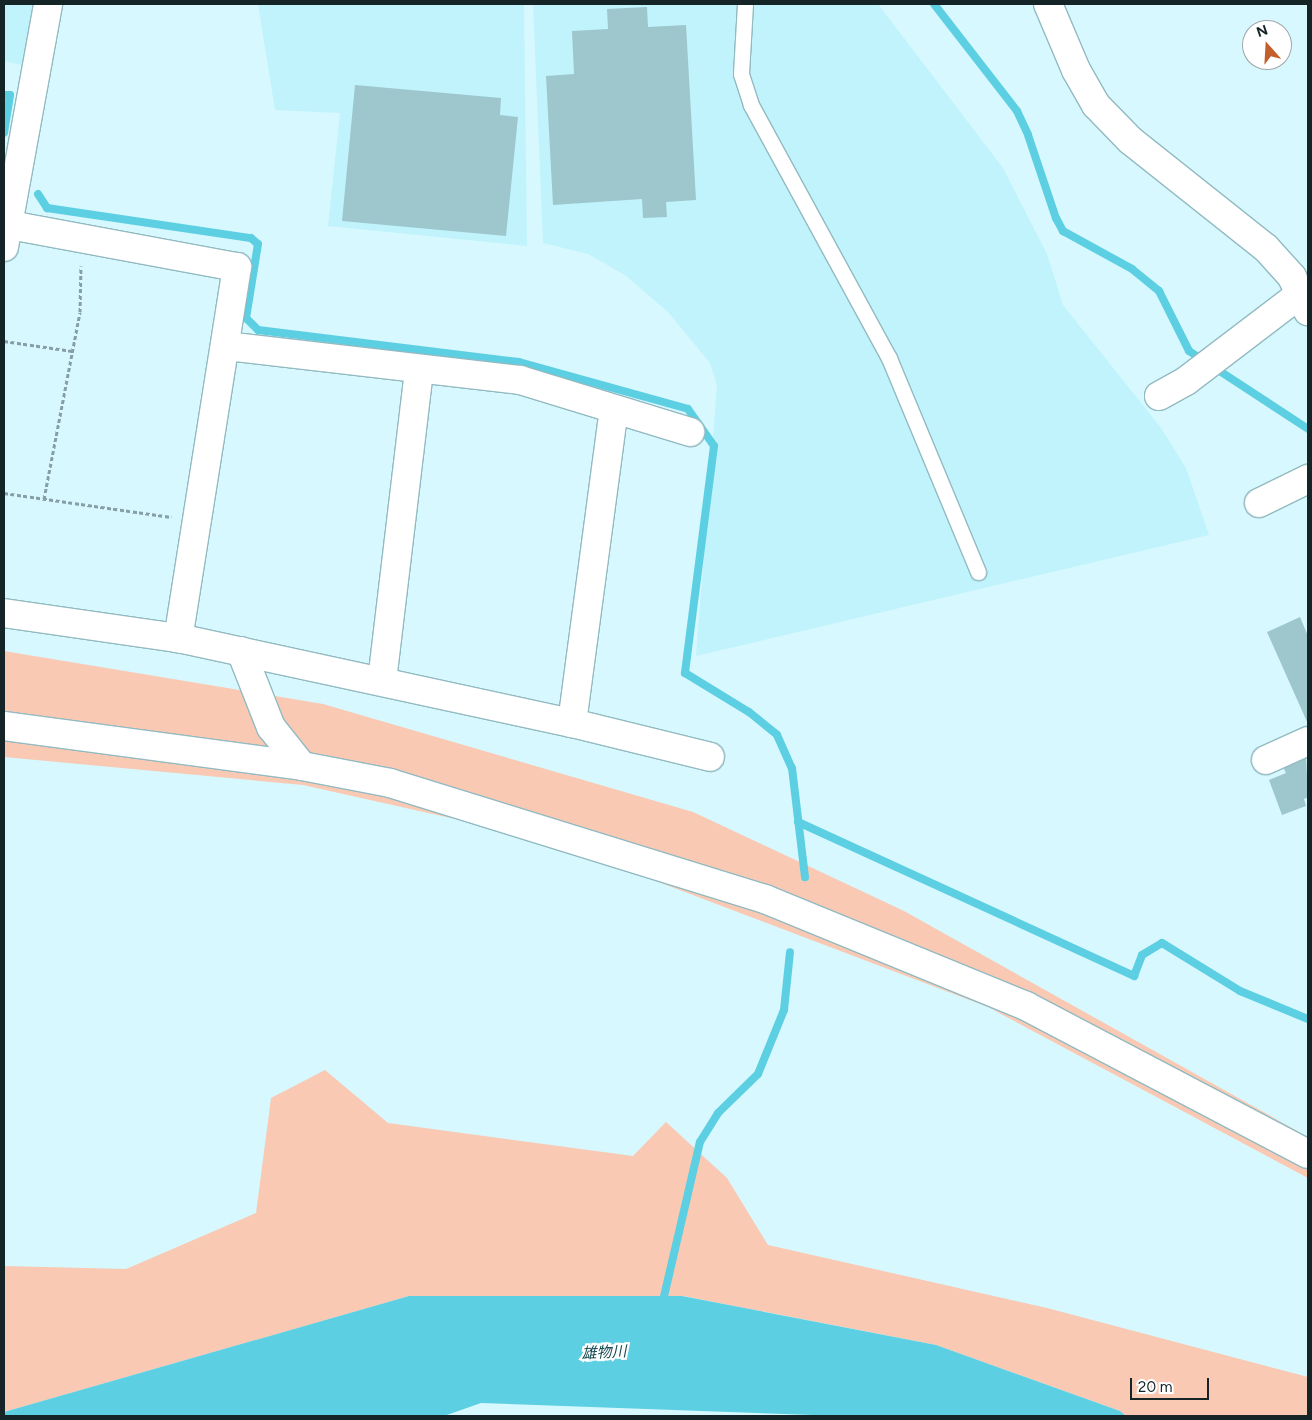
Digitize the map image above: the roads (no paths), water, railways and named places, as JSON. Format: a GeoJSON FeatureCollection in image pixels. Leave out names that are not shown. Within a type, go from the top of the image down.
{"type":"FeatureCollection","features":[{"type":"Feature","properties":{"kind":"street"},"geometry":{"type":"LineString","coordinates":[[48,4],[5,232],[82,240],[237,267],[226,346],[178,638]]}},
{"type":"Feature","properties":{"kind":"street"},"geometry":{"type":"LineString","coordinates":[[1048,4],[1076,70],[1096,105],[1130,140],[1266,248],[1292,277],[1304,303],[1159,396]]}},
{"type":"Feature","properties":{"kind":"street"},"geometry":{"type":"LineString","coordinates":[[226,346],[419,370],[520,380],[690,432]]}},
{"type":"Feature","properties":{"kind":"street"},"geometry":{"type":"LineString","coordinates":[[382,681],[419,370]]}},
{"type":"Feature","properties":{"kind":"street"},"geometry":{"type":"LineString","coordinates":[[572,723],[614,410]]}},
{"type":"Feature","properties":{"kind":"street"},"geometry":{"type":"LineString","coordinates":[[1259,503],[1308,479]]}},
{"type":"Feature","properties":{"kind":"street"},"geometry":{"type":"LineString","coordinates":[[4,613],[178,638],[572,723],[710,757]]}},
{"type":"Feature","properties":{"kind":"street"},"geometry":{"type":"LineString","coordinates":[[241,651],[271,726],[302,766]]}},
{"type":"Feature","properties":{"kind":"street"},"geometry":{"type":"LineString","coordinates":[[4,726],[302,766],[400,786],[765,899],[1026,1006],[1308,1154]]}},
{"type":"Feature","properties":{"kind":"street"},"geometry":{"type":"LineString","coordinates":[[1266,760],[1308,741]]}},
{"type":"Feature","properties":{"kind":"lane"},"geometry":{"type":"LineString","coordinates":[[745,4],[740,64],[751,105],[889,358],[978,572]]}},
{"type":"Feature","properties":{"kind":"water","name":"雄物川"},"geometry":{"type":"Polygon","coordinates":[[[409,1296],[682,1296],[936,1345],[1120,1411],[1126,1416],[841,1416],[481,1403],[444,1416],[4,1416],[4,1412],[409,1296]]]}},
{"type":"Feature","properties":{"kind":"waterway"},"geometry":{"type":"LineString","coordinates":[[934,4],[1017,111],[1028,135],[1056,218],[1063,231],[1132,269],[1159,291],[1189,351],[1308,429]]}},
{"type":"Feature","properties":{"kind":"waterway"},"geometry":{"type":"LineString","coordinates":[[4,95],[10,95],[4,133]]}},
{"type":"Feature","properties":{"kind":"waterway"},"geometry":{"type":"LineString","coordinates":[[38,194],[47,208],[251,238],[258,244],[246,318],[258,330],[519,362],[688,409],[714,446],[685,673],[749,712],[777,735],[792,768],[805,877]]}},
{"type":"Feature","properties":{"kind":"waterway"},"geometry":{"type":"LineString","coordinates":[[798,822],[1134,976],[1142,955],[1162,943],[1240,991],[1308,1019]]}},
{"type":"Feature","properties":{"kind":"waterway"},"geometry":{"type":"LineString","coordinates":[[662,1305],[700,1142],[718,1113],[758,1074],[784,1010],[790,952]]}}]}
